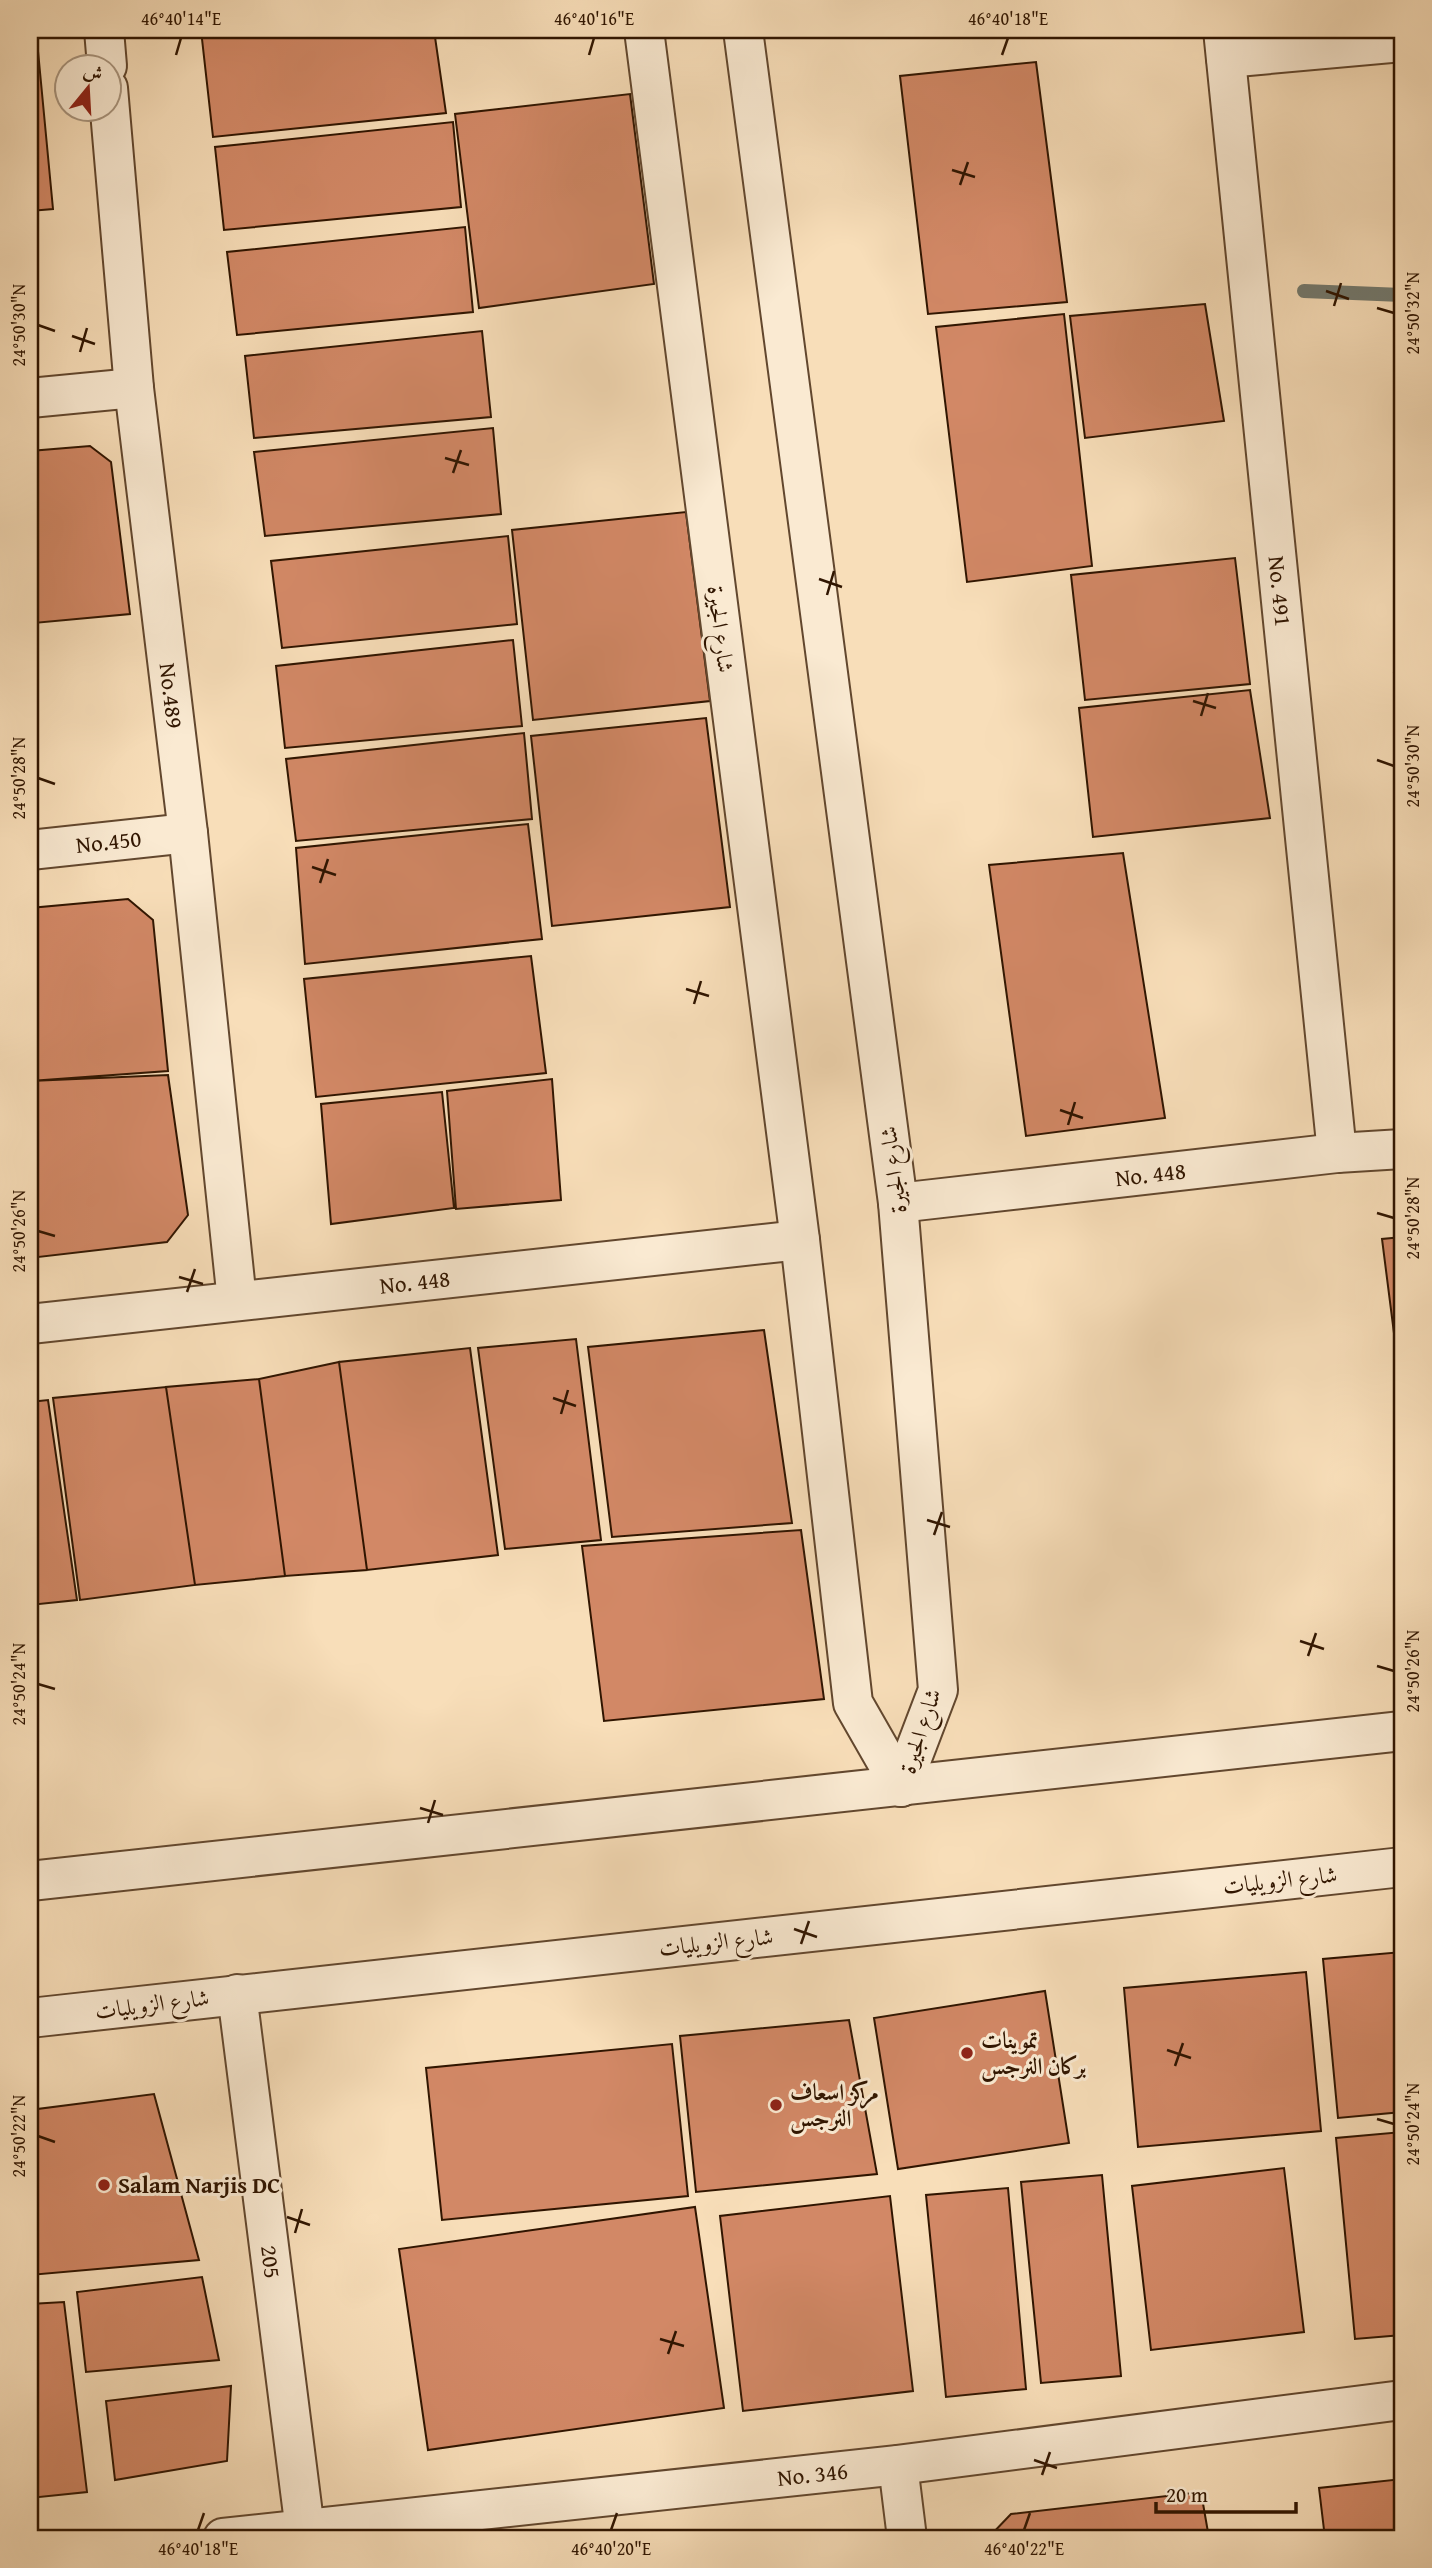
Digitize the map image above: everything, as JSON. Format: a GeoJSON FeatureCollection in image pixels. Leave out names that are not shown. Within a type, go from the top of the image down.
{"type":"FeatureCollection","features":[{"type":"Feature","properties":{"kind":"street"},"geometry":{"type":"LineString","coordinates":[[103,30],[105,52]]}},
{"type":"Feature","properties":{"kind":"street","name":"شارع الجيرة"},"geometry":{"type":"LineString","coordinates":[[644,30],[800,1240],[853,1703],[901,1787]]}},
{"type":"Feature","properties":{"kind":"street","name":"شارع الجيرة"},"geometry":{"type":"LineString","coordinates":[[743,30],[898,1203],[938,1690],[901,1787]]}},
{"type":"Feature","properties":{"kind":"street"},"geometry":{"type":"LineString","coordinates":[[1224,44],[1402,42]]}},
{"type":"Feature","properties":{"kind":"street","name":"No. 491"},"geometry":{"type":"LineString","coordinates":[[1224,44],[1337,1153]]}},
{"type":"Feature","properties":{"kind":"street","name":"No.489"},"geometry":{"type":"LineString","coordinates":[[111,122],[134,388],[188,833],[237,1301]]}},
{"type":"Feature","properties":{"kind":"street"},"geometry":{"type":"LineString","coordinates":[[30,398],[134,388]]}},
{"type":"Feature","properties":{"kind":"street","name":"No.450"},"geometry":{"type":"LineString","coordinates":[[30,850],[188,833]]}},
{"type":"Feature","properties":{"kind":"street","name":"No. 448"},"geometry":{"type":"LineString","coordinates":[[898,1203],[1337,1153],[1402,1149]]}},
{"type":"Feature","properties":{"kind":"street","name":"No. 448"},"geometry":{"type":"LineString","coordinates":[[30,1324],[800,1240]]}},
{"type":"Feature","properties":{"kind":"street"},"geometry":{"type":"LineString","coordinates":[[30,1881],[1402,1731]]}},
{"type":"Feature","properties":{"kind":"street","name":"شارع الزويليات"},"geometry":{"type":"LineString","coordinates":[[30,2018],[1402,1867]]}},
{"type":"Feature","properties":{"kind":"street","name":"205"},"geometry":{"type":"LineString","coordinates":[[237,1994],[305,2534]]}},
{"type":"Feature","properties":{"kind":"street","name":"No. 346"},"geometry":{"type":"LineString","coordinates":[[223,2538],[305,2534],[898,2465],[1402,2400]]}},
{"type":"Feature","properties":{"kind":"street"},"geometry":{"type":"LineString","coordinates":[[898,2465],[907,2538]]}},
{"type":"Feature","properties":{"kind":"building"},"geometry":{"type":"Polygon","coordinates":[[[30,30],[36,30],[53,209],[30,211],[30,30]]]}},
{"type":"Feature","properties":{"kind":"building"},"geometry":{"type":"Polygon","coordinates":[[[201,30],[434,30],[446,113],[213,137],[201,30]]]}},
{"type":"Feature","properties":{"kind":"building"},"geometry":{"type":"Polygon","coordinates":[[[1036,62],[1067,302],[928,314],[900,76],[1036,62]]]}},
{"type":"Feature","properties":{"kind":"building"},"geometry":{"type":"Polygon","coordinates":[[[630,94],[654,284],[479,308],[455,114],[630,94]]]}},
{"type":"Feature","properties":{"kind":"building"},"geometry":{"type":"Polygon","coordinates":[[[453,122],[461,207],[224,230],[215,147],[453,122]]]}},
{"type":"Feature","properties":{"kind":"building"},"geometry":{"type":"Polygon","coordinates":[[[465,227],[473,312],[237,335],[227,252],[465,227]]]}},
{"type":"Feature","properties":{"kind":"building"},"geometry":{"type":"Polygon","coordinates":[[[1205,304],[1224,421],[1085,438],[1070,316],[1205,304]]]}},
{"type":"Feature","properties":{"kind":"building"},"geometry":{"type":"Polygon","coordinates":[[[1064,314],[1092,566],[967,582],[936,327],[1064,314]]]}},
{"type":"Feature","properties":{"kind":"building"},"geometry":{"type":"Polygon","coordinates":[[[482,331],[491,417],[254,438],[245,356],[482,331]]]}},
{"type":"Feature","properties":{"kind":"building"},"geometry":{"type":"Polygon","coordinates":[[[493,428],[501,514],[265,536],[254,452],[493,428]]]}},
{"type":"Feature","properties":{"kind":"building"},"geometry":{"type":"Polygon","coordinates":[[[90,446],[111,462],[130,614],[34,623],[30,588],[30,451],[90,446]]]}},
{"type":"Feature","properties":{"kind":"building"},"geometry":{"type":"Polygon","coordinates":[[[686,512],[710,701],[533,720],[512,530],[686,512]]]}},
{"type":"Feature","properties":{"kind":"building"},"geometry":{"type":"Polygon","coordinates":[[[508,536],[517,624],[282,648],[271,561],[508,536]]]}},
{"type":"Feature","properties":{"kind":"building"},"geometry":{"type":"Polygon","coordinates":[[[1235,558],[1250,684],[1085,700],[1071,575],[1235,558]]]}},
{"type":"Feature","properties":{"kind":"building"},"geometry":{"type":"Polygon","coordinates":[[[513,640],[522,726],[285,748],[276,666],[513,640]]]}},
{"type":"Feature","properties":{"kind":"building"},"geometry":{"type":"Polygon","coordinates":[[[1402,672],[1402,737],[1394,673],[1402,672]]]}},
{"type":"Feature","properties":{"kind":"building"},"geometry":{"type":"Polygon","coordinates":[[[1250,690],[1270,818],[1093,837],[1079,708],[1250,690]]]}},
{"type":"Feature","properties":{"kind":"building"},"geometry":{"type":"Polygon","coordinates":[[[706,718],[730,907],[552,926],[531,736],[706,718]]]}},
{"type":"Feature","properties":{"kind":"building"},"geometry":{"type":"Polygon","coordinates":[[[524,733],[532,819],[296,841],[286,759],[524,733]]]}},
{"type":"Feature","properties":{"kind":"building"},"geometry":{"type":"Polygon","coordinates":[[[528,824],[542,939],[305,964],[296,848],[528,824]]]}},
{"type":"Feature","properties":{"kind":"building"},"geometry":{"type":"Polygon","coordinates":[[[1123,853],[1165,1118],[1026,1136],[989,865],[1123,853]]]}},
{"type":"Feature","properties":{"kind":"building"},"geometry":{"type":"Polygon","coordinates":[[[128,899],[153,920],[168,1071],[30,1081],[30,908],[128,899]]]}},
{"type":"Feature","properties":{"kind":"building"},"geometry":{"type":"Polygon","coordinates":[[[531,956],[546,1073],[316,1097],[304,979],[531,956]]]}},
{"type":"Feature","properties":{"kind":"building"},"geometry":{"type":"Polygon","coordinates":[[[168,1075],[188,1215],[167,1242],[30,1258],[30,1081],[168,1075]]]}},
{"type":"Feature","properties":{"kind":"building"},"geometry":{"type":"Polygon","coordinates":[[[552,1079],[561,1200],[456,1209],[447,1091],[552,1079]]]}},
{"type":"Feature","properties":{"kind":"building"},"geometry":{"type":"Polygon","coordinates":[[[442,1092],[454,1208],[331,1224],[321,1104],[442,1092]]]}},
{"type":"Feature","properties":{"kind":"building"},"geometry":{"type":"Polygon","coordinates":[[[1402,1237],[1402,1396],[1382,1239],[1402,1237]]]}},
{"type":"Feature","properties":{"kind":"building"},"geometry":{"type":"Polygon","coordinates":[[[764,1330],[792,1523],[612,1537],[588,1347],[764,1330]]]}},
{"type":"Feature","properties":{"kind":"building"},"geometry":{"type":"Polygon","coordinates":[[[576,1339],[601,1540],[505,1549],[478,1348],[576,1339]]]}},
{"type":"Feature","properties":{"kind":"building"},"geometry":{"type":"Polygon","coordinates":[[[470,1348],[498,1555],[367,1570],[339,1362],[470,1348]]]}},
{"type":"Feature","properties":{"kind":"building"},"geometry":{"type":"Polygon","coordinates":[[[339,1362],[367,1570],[285,1576],[259,1379],[339,1362]]]}},
{"type":"Feature","properties":{"kind":"building"},"geometry":{"type":"Polygon","coordinates":[[[259,1379],[285,1576],[195,1585],[166,1387],[259,1379]]]}},
{"type":"Feature","properties":{"kind":"building"},"geometry":{"type":"Polygon","coordinates":[[[166,1387],[195,1585],[80,1600],[53,1398],[166,1387]]]}},
{"type":"Feature","properties":{"kind":"building"},"geometry":{"type":"Polygon","coordinates":[[[48,1400],[77,1600],[30,1605],[30,1402],[48,1400]]]}},
{"type":"Feature","properties":{"kind":"building"},"geometry":{"type":"Polygon","coordinates":[[[801,1530],[824,1699],[604,1721],[582,1546],[801,1530]]]}},
{"type":"Feature","properties":{"kind":"building"},"geometry":{"type":"Polygon","coordinates":[[[1402,1952],[1402,2112],[1338,2118],[1323,1959],[1402,1952]]]}},
{"type":"Feature","properties":{"kind":"building"},"geometry":{"type":"Polygon","coordinates":[[[1306,1972],[1321,2131],[1138,2147],[1124,1988],[1306,1972]]]}},
{"type":"Feature","properties":{"kind":"building"},"geometry":{"type":"Polygon","coordinates":[[[1045,1991],[1069,2143],[898,2169],[874,2018],[1045,1991]]]}},
{"type":"Feature","properties":{"kind":"building","name":"مركز اسعاف النرجس"},"geometry":{"type":"Polygon","coordinates":[[[849,2020],[877,2174],[696,2192],[680,2036],[849,2020]]]}},
{"type":"Feature","properties":{"kind":"building"},"geometry":{"type":"Polygon","coordinates":[[[672,2044],[688,2196],[442,2220],[426,2068],[672,2044]]]}},
{"type":"Feature","properties":{"kind":"building","name":"Salam Narjis DC"},"geometry":{"type":"Polygon","coordinates":[[[154,2094],[199,2260],[30,2275],[30,2110],[154,2094]]]}},
{"type":"Feature","properties":{"kind":"building"},"geometry":{"type":"Polygon","coordinates":[[[1402,2132],[1402,2335],[1355,2339],[1336,2138],[1402,2132]]]}},
{"type":"Feature","properties":{"kind":"building"},"geometry":{"type":"Polygon","coordinates":[[[1284,2168],[1304,2332],[1151,2350],[1132,2186],[1284,2168]]]}},
{"type":"Feature","properties":{"kind":"building"},"geometry":{"type":"Polygon","coordinates":[[[1102,2175],[1121,2376],[1041,2383],[1021,2182],[1102,2175]]]}},
{"type":"Feature","properties":{"kind":"building"},"geometry":{"type":"Polygon","coordinates":[[[1008,2188],[1026,2389],[946,2397],[926,2195],[1008,2188]]]}},
{"type":"Feature","properties":{"kind":"building"},"geometry":{"type":"Polygon","coordinates":[[[890,2196],[913,2391],[743,2411],[720,2216],[890,2196]]]}},
{"type":"Feature","properties":{"kind":"building"},"geometry":{"type":"Polygon","coordinates":[[[695,2207],[724,2408],[428,2450],[399,2249],[695,2207]]]}},
{"type":"Feature","properties":{"kind":"building"},"geometry":{"type":"Polygon","coordinates":[[[202,2277],[219,2360],[86,2372],[77,2292],[202,2277]]]}},
{"type":"Feature","properties":{"kind":"building"},"geometry":{"type":"Polygon","coordinates":[[[64,2302],[87,2492],[30,2498],[30,2304],[64,2302]]]}},
{"type":"Feature","properties":{"kind":"building"},"geometry":{"type":"Polygon","coordinates":[[[231,2386],[227,2461],[115,2480],[106,2401],[231,2386]]]}},
{"type":"Feature","properties":{"kind":"building"},"geometry":{"type":"Polygon","coordinates":[[[1402,2479],[1402,2538],[1325,2538],[1319,2488],[1402,2479]]]}},
{"type":"Feature","properties":{"kind":"building"},"geometry":{"type":"Polygon","coordinates":[[[1201,2492],[1209,2538],[988,2538],[1011,2514],[1201,2492]]]}},
{"type":"Feature","properties":{"kind":"waterway"},"geometry":{"type":"LineString","coordinates":[[1304,291],[1402,295]]}},
{"type":"Feature","properties":{"kind":"place","name":"تموينات بركان النرجس"},"geometry":{"type":"Point","coordinates":[967,2053]}},
{"type":"Feature","properties":{"kind":"place","name":"مركز اسعاف النرجس"},"geometry":{"type":"Point","coordinates":[776,2105]}},
{"type":"Feature","properties":{"kind":"place","name":"Salam Narjis DC"},"geometry":{"type":"Point","coordinates":[104,2185]}}]}
